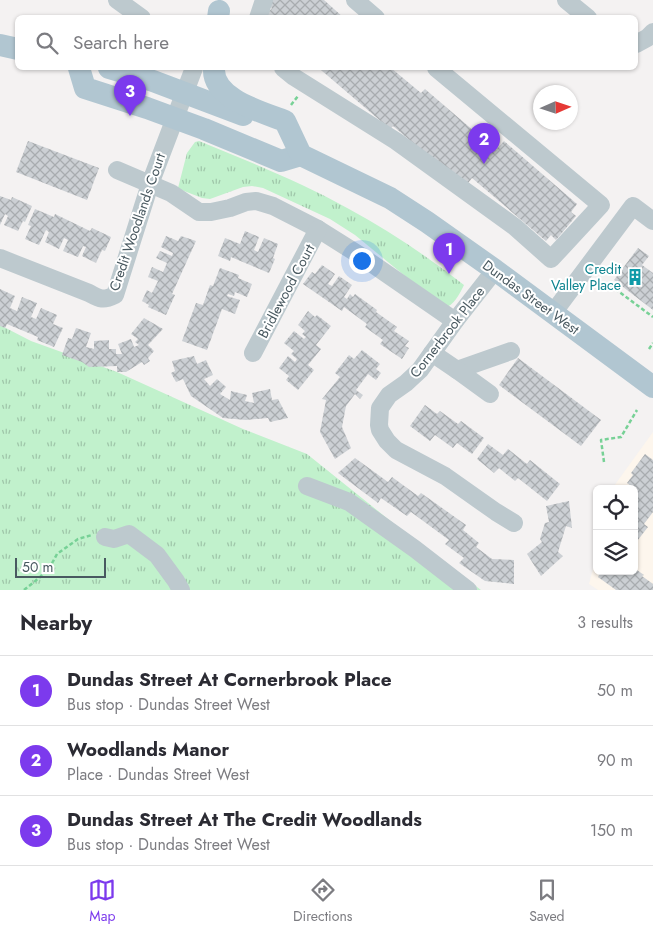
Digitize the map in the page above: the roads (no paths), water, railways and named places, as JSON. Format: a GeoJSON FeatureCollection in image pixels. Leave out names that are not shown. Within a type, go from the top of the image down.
{"type":"FeatureCollection","features":[{"type":"Feature","properties":{"kind":"main road"},"geometry":{"type":"LineString","coordinates":[[0,45],[15,49]]}},
{"type":"Feature","properties":{"kind":"main road"},"geometry":{"type":"LineString","coordinates":[[80,70],[85,88],[143,107],[281,161],[296,145],[285,121],[240,103],[227,94],[218,83],[214,70]]}},
{"type":"Feature","properties":{"kind":"main road","name":"Dundas Street West"},"geometry":{"type":"LineString","coordinates":[[117,70],[152,80],[232,110],[390,198],[495,270],[653,387]]}},
{"type":"Feature","properties":{"kind":"street"},"geometry":{"type":"LineString","coordinates":[[117,0],[138,15]]}},
{"type":"Feature","properties":{"kind":"street"},"geometry":{"type":"LineString","coordinates":[[259,15],[264,0]]}},
{"type":"Feature","properties":{"kind":"street"},"geometry":{"type":"LineString","coordinates":[[355,0],[372,15]]}},
{"type":"Feature","properties":{"kind":"street"},"geometry":{"type":"LineString","coordinates":[[566,0],[584,15]]}},
{"type":"Feature","properties":{"kind":"street"},"geometry":{"type":"LineString","coordinates":[[638,43],[653,32]]}},
{"type":"Feature","properties":{"kind":"street","name":"Credit Woodlands Court"},"geometry":{"type":"LineString","coordinates":[[0,258],[100,298],[107,299],[114,295],[150,184],[193,70]]}},
{"type":"Feature","properties":{"kind":"street"},"geometry":{"type":"LineString","coordinates":[[285,70],[396,141],[515,227],[551,259],[601,205],[438,70]]}},
{"type":"Feature","properties":{"kind":"street"},"geometry":{"type":"LineString","coordinates":[[117,170],[171,193],[198,212],[211,212],[256,201],[273,206],[318,229],[361,256],[454,321]]}},
{"type":"Feature","properties":{"kind":"street"},"geometry":{"type":"LineString","coordinates":[[553,313],[633,206],[653,221]]}},
{"type":"Feature","properties":{"kind":"street","name":"Bridlewood Court"},"geometry":{"type":"LineString","coordinates":[[253,353],[318,229]]}},
{"type":"Feature","properties":{"kind":"street","name":"Cornerbrook Place"},"geometry":{"type":"LineString","coordinates":[[495,270],[454,321],[420,370],[384,401],[380,408],[379,425],[387,441],[396,450],[445,476],[496,512],[514,522]]}},
{"type":"Feature","properties":{"kind":"street"},"geometry":{"type":"LineString","coordinates":[[457,370],[512,351]]}},
{"type":"Feature","properties":{"kind":"street"},"geometry":{"type":"LineString","coordinates":[[432,353],[490,394]]}},
{"type":"Feature","properties":{"kind":"street"},"geometry":{"type":"LineString","coordinates":[[307,486],[349,502],[468,590]]}},
{"type":"Feature","properties":{"kind":"street"},"geometry":{"type":"LineString","coordinates":[[105,537],[114,539],[128,534],[158,555],[181,590]]}},
{"type":"Feature","properties":{"kind":"place","name":"Dundas Street At The Credit Woodlands"},"geometry":{"type":"Point","coordinates":[130,116]}},
{"type":"Feature","properties":{"kind":"place","name":"Woodlands Manor"},"geometry":{"type":"Point","coordinates":[484,164]}},
{"type":"Feature","properties":{"kind":"place","name":"Dundas Street At Cornerbrook Place"},"geometry":{"type":"Point","coordinates":[449,274]}},
{"type":"Feature","properties":{"kind":"place","name":"Credit Valley Place"},"geometry":{"type":"Point","coordinates":[635,277]}}]}
